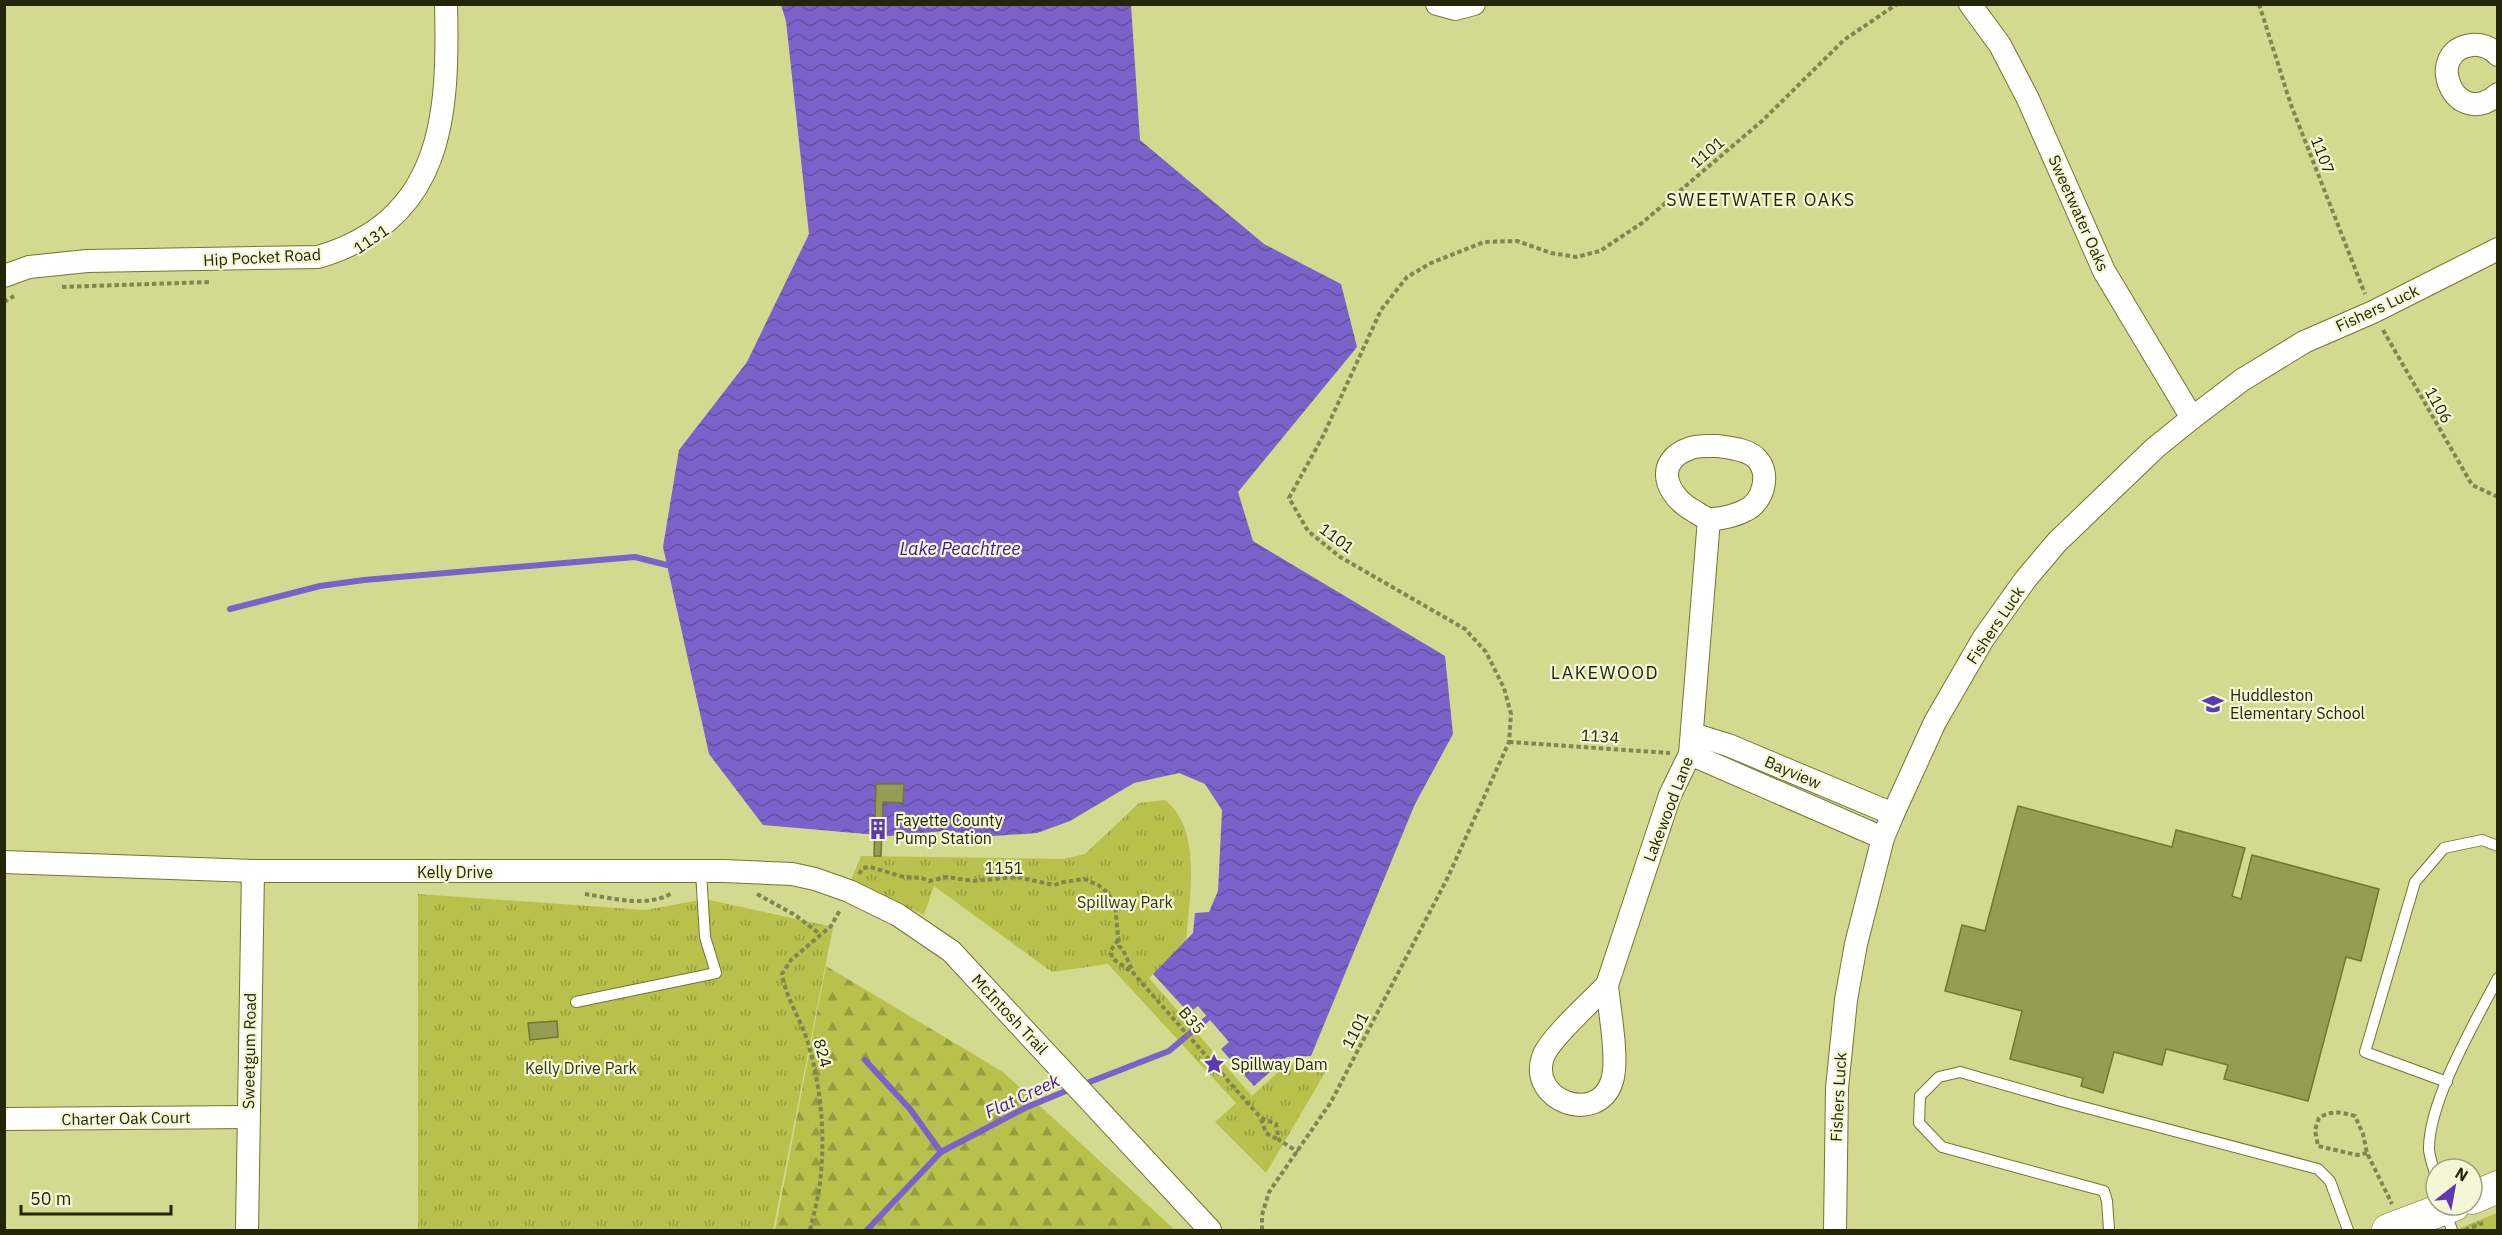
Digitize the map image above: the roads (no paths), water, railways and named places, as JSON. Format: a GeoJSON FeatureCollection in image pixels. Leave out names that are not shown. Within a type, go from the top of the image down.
{"type":"FeatureCollection","features":[{"type":"Feature","properties":{"kind":"street","name":"Hip Pocket Road"},"geometry":{"type":"LineString","coordinates":[[10,286],[30,267],[87,261],[318,257],[346,249],[375,233],[401,208],[418,187],[434,150],[444,104],[446,4]]}},
{"type":"Feature","properties":{"kind":"street"},"geometry":{"type":"LineString","coordinates":[[1437,4],[1455,9],[1474,4]]}},
{"type":"Feature","properties":{"kind":"street","name":"Sweetwater Oaks"},"geometry":{"type":"LineString","coordinates":[[1971,4],[2000,45],[2028,99],[2104,271],[2192,418]]}},
{"type":"Feature","properties":{"kind":"street"},"geometry":{"type":"LineString","coordinates":[[2498,55],[2487,47],[2467,46],[2451,58],[2446,76],[2454,94],[2470,104],[2489,101],[2498,94]]}},
{"type":"Feature","properties":{"kind":"street","name":"Fishers Luck"},"geometry":{"type":"LineString","coordinates":[[1835,1230],[1837,1088],[1846,1000],[1856,944],[1883,838],[1935,722],[1983,639],[2025,580],[2057,542],[2155,448],[2242,380],[2304,342],[2373,312],[2498,249]]}},
{"type":"Feature","properties":{"kind":"street","name":"Lakewood Lane"},"geometry":{"type":"LineString","coordinates":[[1607,985],[1551,1044],[1543,1056],[1541,1070],[1544,1084],[1552,1095],[1564,1103],[1578,1106],[1592,1103],[1604,1095],[1611,1083],[1615,1068],[1607,985],[1670,795],[1691,744],[1709,519]]}},
{"type":"Feature","properties":{"kind":"street","name":"Bayview"},"geometry":{"type":"LineString","coordinates":[[1691,744],[1728,745],[1893,814]]}},
{"type":"Feature","properties":{"kind":"street","name":"Bayview"},"geometry":{"type":"LineString","coordinates":[[1691,744],[1883,838]]}},
{"type":"Feature","properties":{"kind":"street","name":"Kelly Drive"},"geometry":{"type":"LineString","coordinates":[[4,862],[253,871],[774,873],[815,879],[849,891],[898,915]]}},
{"type":"Feature","properties":{"kind":"street","name":"Sweetgum Road"},"geometry":{"type":"LineString","coordinates":[[247,1230],[253,871]]}},
{"type":"Feature","properties":{"kind":"street","name":"McIntosh Trail"},"geometry":{"type":"LineString","coordinates":[[898,915],[951,951],[1210,1230]]}},
{"type":"Feature","properties":{"kind":"street","name":"Charter Oak Court"},"geometry":{"type":"LineString","coordinates":[[4,1119],[248,1117]]}},
{"type":"Feature","properties":{"kind":"street"},"geometry":{"type":"LineString","coordinates":[[2484,1194],[2498,1187]]}},
{"type":"Feature","properties":{"kind":"street"},"geometry":{"type":"LineString","coordinates":[[2394,1228],[2428,1217]]}},
{"type":"Feature","properties":{"kind":"lane"},"geometry":{"type":"LineString","coordinates":[[2447,1082],[2365,1052],[2415,882],[2444,848],[2481,840],[2498,846]]}},
{"type":"Feature","properties":{"kind":"lane"},"geometry":{"type":"LineString","coordinates":[[576,1002],[716,973],[705,937],[701,872]]}},
{"type":"Feature","properties":{"kind":"lane"},"geometry":{"type":"LineString","coordinates":[[2431,1157],[2429,1151],[2433,1119],[2447,1082],[2498,978]]}},
{"type":"Feature","properties":{"kind":"lane"},"geometry":{"type":"LineString","coordinates":[[2109,1230],[2104,1191],[1942,1147],[1919,1123],[1920,1096],[1939,1077],[1960,1072],[2318,1169],[2330,1181],[2348,1230]]}},
{"type":"Feature","properties":{"kind":"water","name":"Lake Peachtree"},"geometry":{"type":"Polygon","coordinates":[[[781,5],[1131,5],[1140,140],[1264,244],[1341,284],[1357,347],[1238,492],[1253,541],[1445,656],[1453,734],[1415,804],[1311,1056],[1287,1057],[1254,1086],[1221,1049],[1229,1042],[1198,1006],[1189,1013],[1153,974],[1193,933],[1195,913],[1209,912],[1218,891],[1222,810],[1205,784],[1179,773],[1134,783],[1070,821],[1037,833],[992,836],[944,831],[889,836],[763,825],[709,754],[663,547],[679,450],[747,362],[809,234],[786,21],[781,5]]]}},
{"type":"Feature","properties":{"kind":"waterway"},"geometry":{"type":"LineString","coordinates":[[230,609],[320,586],[364,580],[635,557],[667,565]]}},
{"type":"Feature","properties":{"kind":"waterway","name":"Flat Creek"},"geometry":{"type":"LineString","coordinates":[[1082,1085],[1169,1051],[1208,1018]]}},
{"type":"Feature","properties":{"kind":"waterway","name":"Flat Creek"},"geometry":{"type":"LineString","coordinates":[[865,1060],[910,1109],[941,1152]]}},
{"type":"Feature","properties":{"kind":"waterway","name":"Flat Creek"},"geometry":{"type":"LineString","coordinates":[[867,1230],[941,1152],[1025,1108],[1073,1088]]}},
{"type":"Feature","properties":{"kind":"place","name":"Huddleston Elementary School"},"geometry":{"type":"Point","coordinates":[2213,704]}},
{"type":"Feature","properties":{"kind":"place","name":"Fayette County Pump Station"},"geometry":{"type":"Point","coordinates":[878,829]}},
{"type":"Feature","properties":{"kind":"place","name":"Spillway Dam"},"geometry":{"type":"Point","coordinates":[1214,1064]}},
{"type":"Feature","properties":{"kind":"district","name":"SWEETWATER OAKS"},"geometry":{"type":"Point","coordinates":[1761,199]}},
{"type":"Feature","properties":{"kind":"district","name":"LAKEWOOD"},"geometry":{"type":"Point","coordinates":[1605,672]}},
{"type":"Feature","properties":{"kind":"park label","name":"Spillway Park"},"geometry":{"type":"Point","coordinates":[1125,902]}},
{"type":"Feature","properties":{"kind":"park label","name":"Kelly Drive Park"},"geometry":{"type":"Point","coordinates":[581,1068]}}]}
